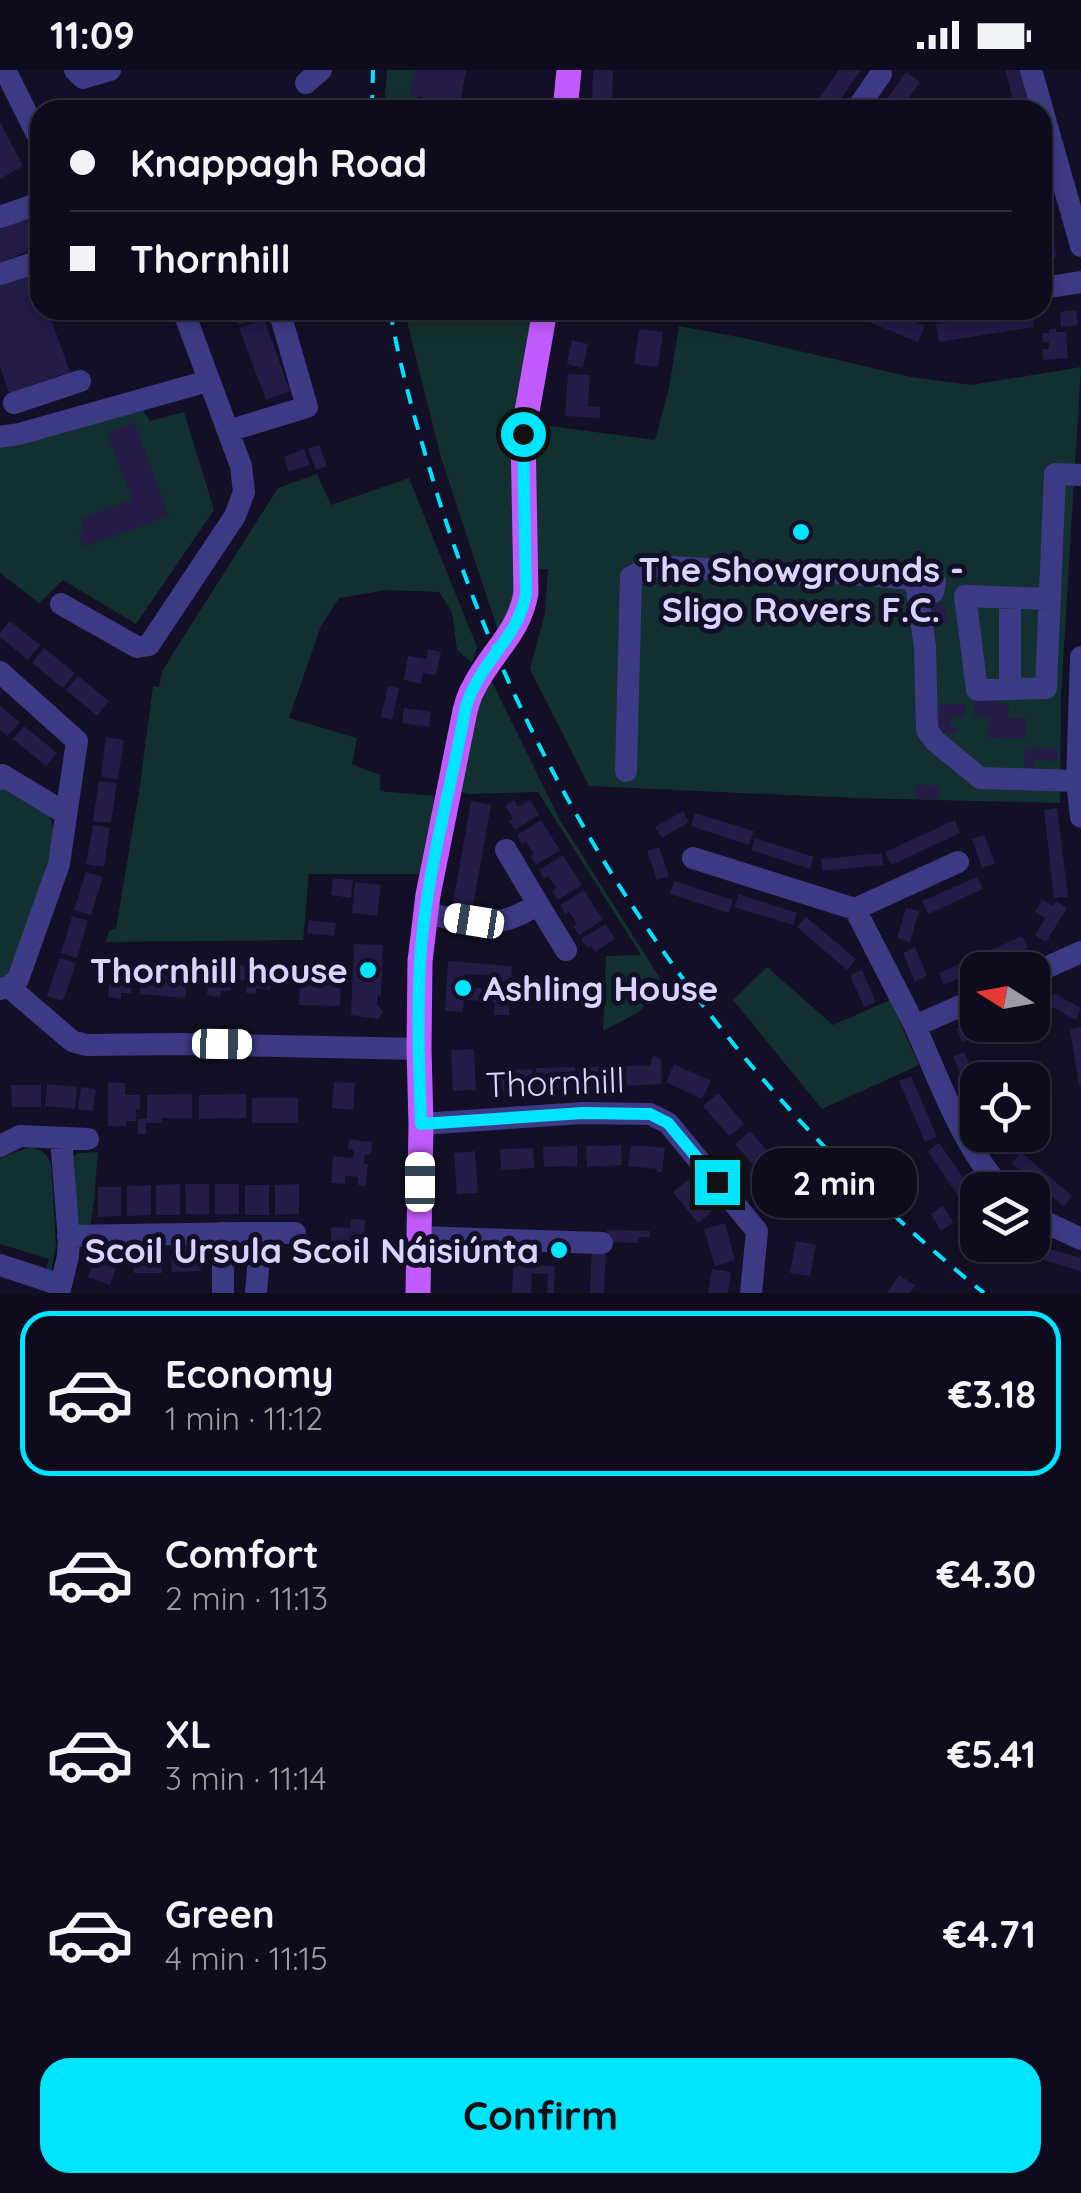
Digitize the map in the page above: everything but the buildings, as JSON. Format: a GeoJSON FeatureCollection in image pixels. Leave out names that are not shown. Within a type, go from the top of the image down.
{"type":"FeatureCollection","features":[{"type":"Feature","properties":{"kind":"main road"},"geometry":{"type":"LineString","coordinates":[[566,100],[569,70]]}},
{"type":"Feature","properties":{"kind":"main road"},"geometry":{"type":"LineString","coordinates":[[418,1293],[418,1048],[420,962],[426,914],[465,711],[472,690],[523,611],[523,434],[543,320]]}},
{"type":"Feature","properties":{"kind":"street"},"geometry":{"type":"LineString","coordinates":[[6,70],[30,119]]}},
{"type":"Feature","properties":{"kind":"street"},"geometry":{"type":"LineString","coordinates":[[75,70],[83,78],[110,70]]}},
{"type":"Feature","properties":{"kind":"street"},"geometry":{"type":"LineString","coordinates":[[1034,71],[1042,100]]}},
{"type":"Feature","properties":{"kind":"street"},"geometry":{"type":"LineString","coordinates":[[863,100],[882,74]]}},
{"type":"Feature","properties":{"kind":"street"},"geometry":{"type":"LineString","coordinates":[[1052,138],[1081,246]]}},
{"type":"Feature","properties":{"kind":"street"},"geometry":{"type":"LineString","coordinates":[[0,217],[30,206]]}},
{"type":"Feature","properties":{"kind":"street"},"geometry":{"type":"LineString","coordinates":[[0,274],[30,264]]}},
{"type":"Feature","properties":{"kind":"street"},"geometry":{"type":"LineString","coordinates":[[1052,286],[1081,282]]}},
{"type":"Feature","properties":{"kind":"street"},"geometry":{"type":"LineString","coordinates":[[61,604],[137,647],[148,645],[235,516],[244,492],[241,466],[187,320]]}},
{"type":"Feature","properties":{"kind":"street"},"geometry":{"type":"LineString","coordinates":[[228,431],[307,406],[283,320]]}},
{"type":"Feature","properties":{"kind":"street"},"geometry":{"type":"LineString","coordinates":[[0,437],[208,380]]}},
{"type":"Feature","properties":{"kind":"street"},"geometry":{"type":"LineString","coordinates":[[14,403],[80,381]]}},
{"type":"Feature","properties":{"kind":"street"},"geometry":{"type":"LineString","coordinates":[[1050,599],[965,596],[977,690],[1046,688],[1050,599],[1055,474],[1081,475]]}},
{"type":"Feature","properties":{"kind":"street"},"geometry":{"type":"LineString","coordinates":[[626,772],[631,577],[654,566],[808,575],[829,572],[935,581],[933,592],[917,591],[925,647],[927,730],[980,778],[1077,781]]}},
{"type":"Feature","properties":{"kind":"street"},"geometry":{"type":"LineString","coordinates":[[1010,598],[1010,688]]}},
{"type":"Feature","properties":{"kind":"street"},"geometry":{"type":"LineString","coordinates":[[1081,657],[1077,781],[1081,818]]}},
{"type":"Feature","properties":{"kind":"street"},"geometry":{"type":"LineString","coordinates":[[0,672],[77,741],[59,864],[18,979],[4,988],[72,1041],[86,1044],[418,1048]]}},
{"type":"Feature","properties":{"kind":"street"},"geometry":{"type":"LineString","coordinates":[[0,779],[2,776],[65,813]]}},
{"type":"Feature","properties":{"kind":"street"},"geometry":{"type":"LineString","coordinates":[[506,850],[566,950]]}},
{"type":"Feature","properties":{"kind":"street"},"geometry":{"type":"LineString","coordinates":[[693,858],[855,909],[958,862]]}},
{"type":"Feature","properties":{"kind":"street"},"geometry":{"type":"LineString","coordinates":[[426,914],[482,923],[504,922],[538,904]]}},
{"type":"Feature","properties":{"kind":"street"},"geometry":{"type":"LineString","coordinates":[[855,909],[943,1090],[990,1172]]}},
{"type":"Feature","properties":{"kind":"street"},"geometry":{"type":"LineString","coordinates":[[1050,966],[1081,952]]}},
{"type":"Feature","properties":{"kind":"street"},"geometry":{"type":"LineString","coordinates":[[915,1026],[960,1006]]}},
{"type":"Feature","properties":{"kind":"street","name":"Thornhill"},"geometry":{"type":"LineString","coordinates":[[421,1124],[583,1113],[650,1114],[668,1123],[757,1231],[751,1293]]}},
{"type":"Feature","properties":{"kind":"street"},"geometry":{"type":"LineString","coordinates":[[0,1146],[20,1136],[88,1139]]}},
{"type":"Feature","properties":{"kind":"street"},"geometry":{"type":"LineString","coordinates":[[0,1265],[60,1289],[68,1236],[60,1138]]}},
{"type":"Feature","properties":{"kind":"street"},"geometry":{"type":"LineString","coordinates":[[1050,1224],[1081,1239]]}},
{"type":"Feature","properties":{"kind":"street"},"geometry":{"type":"LineString","coordinates":[[223,1233],[223,1293]]}},
{"type":"Feature","properties":{"kind":"street"},"geometry":{"type":"LineString","coordinates":[[248,1233],[260,1244],[256,1293]]}},
{"type":"Feature","properties":{"kind":"street"},"geometry":{"type":"LineString","coordinates":[[68,1236],[296,1233]]}},
{"type":"Feature","properties":{"kind":"street"},"geometry":{"type":"LineString","coordinates":[[420,1236],[602,1243]]}},
{"type":"Feature","properties":{"kind":"green space"},"geometry":{"type":"Polygon","coordinates":[[[387,70],[417,70],[414,84],[418,100],[385,100],[387,70]]]}},
{"type":"Feature","properties":{"kind":"green space"},"geometry":{"type":"Polygon","coordinates":[[[407,320],[531,320],[520,591],[500,637],[441,457],[407,320]]]}},
{"type":"Feature","properties":{"kind":"green space","name":"The Showgrounds - Sligo Rovers F.C."},"geometry":{"type":"Polygon","coordinates":[[[679,326],[911,377],[971,385],[1081,367],[1061,696],[1060,803],[589,786],[530,669],[545,613],[548,569],[534,569],[535,424],[655,440],[679,326]]]}},
{"type":"Feature","properties":{"kind":"green space"},"geometry":{"type":"Polygon","coordinates":[[[141,407],[150,421],[184,412],[214,510],[136,624],[63,580],[39,603],[0,573],[0,447],[141,407]]]}},
{"type":"Feature","properties":{"kind":"green space"},"geometry":{"type":"Polygon","coordinates":[[[317,474],[331,505],[409,478],[477,647],[472,663],[457,650],[452,612],[439,592],[387,590],[339,598],[321,626],[289,718],[357,738],[352,764],[380,775],[380,791],[434,796],[426,874],[309,874],[303,940],[106,942],[109,931],[116,928],[153,686],[159,687],[172,655],[278,488],[317,474]]]}},
{"type":"Feature","properties":{"kind":"green space"},"geometry":{"type":"Polygon","coordinates":[[[488,674],[560,820],[663,983],[639,1012],[603,1031],[606,956],[641,955],[538,792],[467,794],[458,790],[471,713],[488,674]]]}},
{"type":"Feature","properties":{"kind":"green space"},"geometry":{"type":"Polygon","coordinates":[[[5,789],[49,814],[53,828],[52,849],[20,951],[9,976],[0,978],[0,790],[5,789]]]}},
{"type":"Feature","properties":{"kind":"green space"},"geometry":{"type":"Polygon","coordinates":[[[767,967],[833,1025],[890,1000],[919,1065],[822,1109],[733,1000],[767,967]]]}},
{"type":"Feature","properties":{"kind":"green space"},"geometry":{"type":"Polygon","coordinates":[[[30,1147],[43,1152],[51,1164],[56,1245],[50,1276],[45,1273],[49,1259],[0,1244],[0,1158],[30,1147]]]}},
{"type":"Feature","properties":{"kind":"green space"},"geometry":{"type":"Polygon","coordinates":[[[98,1152],[90,1228],[75,1221],[72,1157],[98,1152]]]}},
{"type":"Feature","properties":{"kind":"railway"},"geometry":{"type":"LineString","coordinates":[[372,100],[373,70]]}},
{"type":"Feature","properties":{"kind":"railway"},"geometry":{"type":"LineString","coordinates":[[392,320],[405,382],[439,500],[480,615],[530,726],[588,834],[653,937],[726,1034],[805,1127],[892,1213],[984,1293]]}},
{"type":"Feature","properties":{"kind":"place","name":"The Showgrounds - Sligo Rovers F.C."},"geometry":{"type":"Point","coordinates":[801,532]}},
{"type":"Feature","properties":{"kind":"place","name":"Thornhill house"},"geometry":{"type":"Point","coordinates":[368,970]}},
{"type":"Feature","properties":{"kind":"place","name":"Ashling House"},"geometry":{"type":"Point","coordinates":[463,988]}},
{"type":"Feature","properties":{"kind":"place","name":"Scoil Ursula Scoil Náisiúnta"},"geometry":{"type":"Point","coordinates":[559,1250]}},
{"type":"Feature","properties":{"kind":"route"},"geometry":{"type":"LineString","coordinates":[[523,434],[523,611],[472,690],[428,896],[420,962],[421,1124],[583,1113],[650,1114],[668,1123],[717,1182]]}}]}
